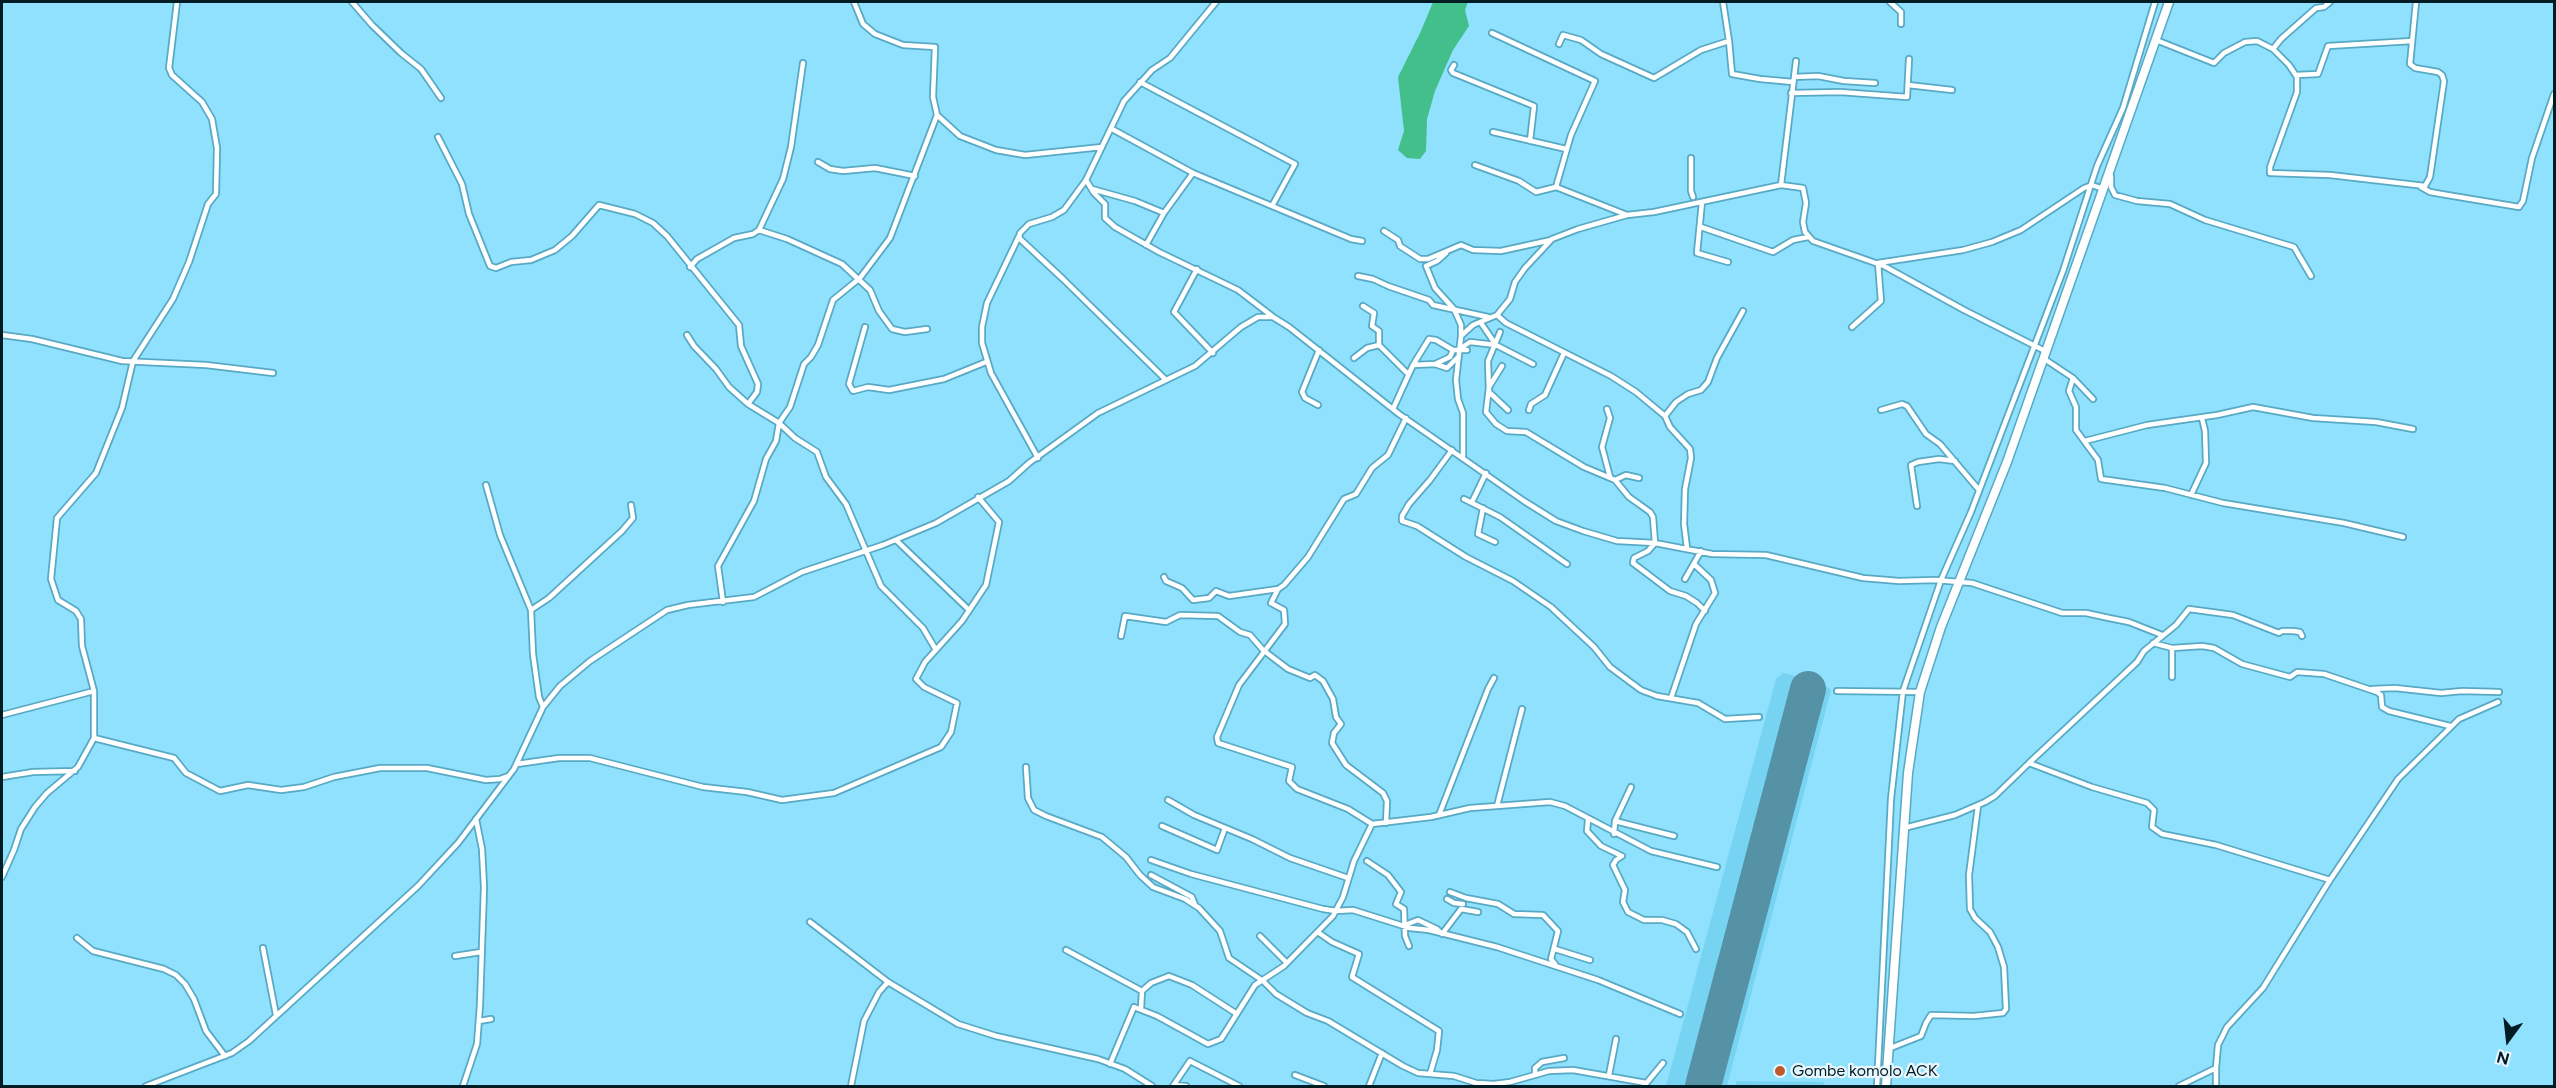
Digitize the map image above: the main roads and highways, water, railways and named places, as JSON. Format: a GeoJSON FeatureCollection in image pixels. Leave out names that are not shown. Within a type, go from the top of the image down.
{"type":"FeatureCollection","features":[{"type":"Feature","properties":{"kind":"highway"},"geometry":{"type":"LineString","coordinates":[[1886,1086],[1912,734],[1920,692],[1934,646],[2007,462],[2169,2]]}},
{"type":"Feature","properties":{"kind":"place","name":"Gombe komolo ACK"},"geometry":{"type":"Point","coordinates":[1780,1071]}}]}
